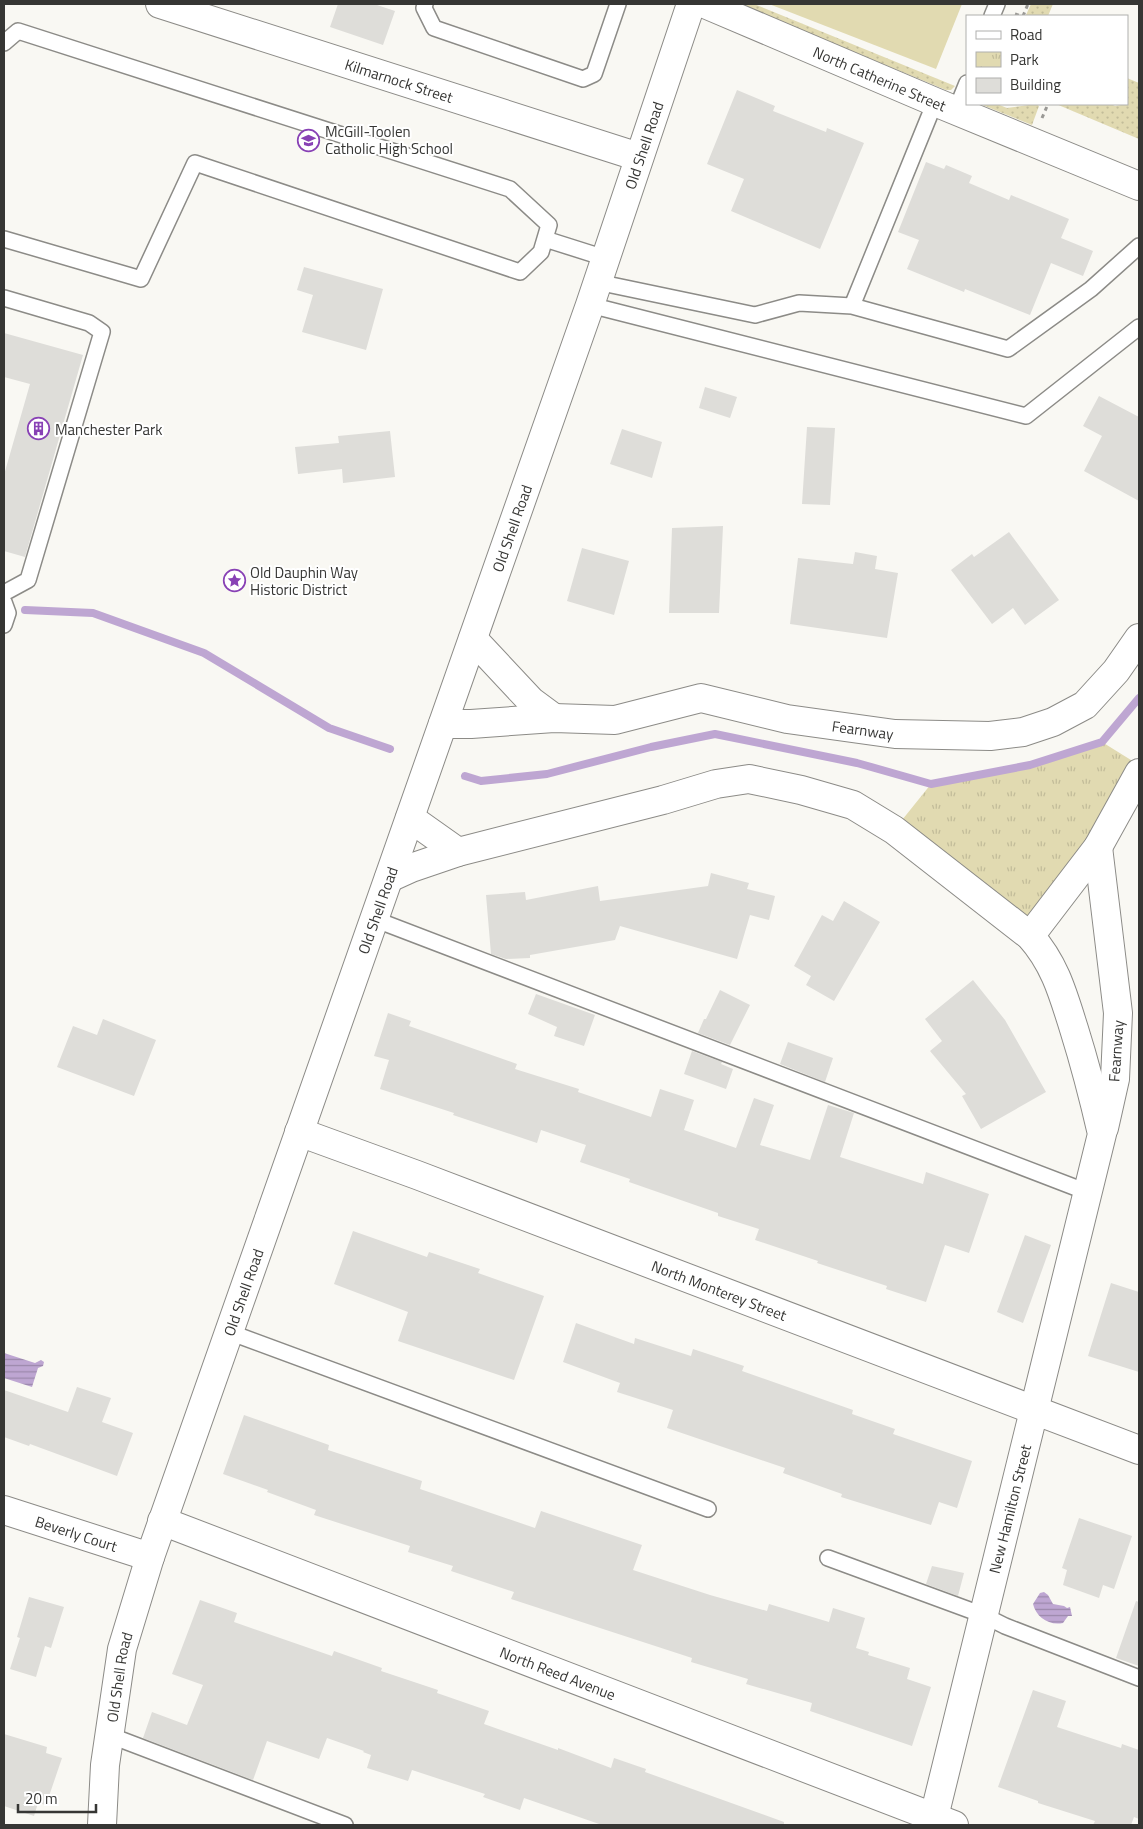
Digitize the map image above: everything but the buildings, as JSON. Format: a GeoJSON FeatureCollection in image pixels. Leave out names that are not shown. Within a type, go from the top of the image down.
{"type":"FeatureCollection","features":[{"type":"Feature","properties":{"kind":"street","name":"Kilmarnock Street"},"geometry":{"type":"LineString","coordinates":[[160,4],[639,157]]}},
{"type":"Feature","properties":{"kind":"street","name":"Old Shell Road"},"geometry":{"type":"LineString","coordinates":[[102,1825],[105,1765],[122,1650],[150,1557],[298,1132],[473,640],[691,4]]}},
{"type":"Feature","properties":{"kind":"street","name":"North Catherine Street"},"geometry":{"type":"LineString","coordinates":[[705,4],[1139,186]]}},
{"type":"Feature","properties":{"kind":"street","name":"Fearnway"},"geometry":{"type":"LineString","coordinates":[[443,724],[471,724],[554,718],[614,720],[701,698],[787,719],[895,734],[990,736],[1023,732],[1053,722],[1085,705],[1116,672],[1139,638]]}},
{"type":"Feature","properties":{"kind":"street"},"geometry":{"type":"LineString","coordinates":[[473,640],[531,701],[554,718]]}},
{"type":"Feature","properties":{"kind":"street"},"geometry":{"type":"LineString","coordinates":[[1030,936],[1098,848],[1139,773]]}},
{"type":"Feature","properties":{"kind":"street","name":"Fearnway"},"geometry":{"type":"LineString","coordinates":[[388,878],[458,852],[663,800],[716,784],[749,779],[801,790],[853,805],[894,830],[1030,936],[1043,951],[1061,985],[1086,1067],[1102,1134]]}},
{"type":"Feature","properties":{"kind":"street"},"geometry":{"type":"LineString","coordinates":[[410,818],[458,852]]}},
{"type":"Feature","properties":{"kind":"street","name":"Fearnway"},"geometry":{"type":"LineString","coordinates":[[1087,1192],[1115,1079],[1118,1013],[1098,848]]}},
{"type":"Feature","properties":{"kind":"street","name":"North Monterey Street"},"geometry":{"type":"LineString","coordinates":[[298,1132],[426,1178],[1139,1450]]}},
{"type":"Feature","properties":{"kind":"street","name":"New Hamilton Street"},"geometry":{"type":"LineString","coordinates":[[940,1823],[983,1615],[1087,1192]]}},
{"type":"Feature","properties":{"kind":"street","name":"Beverly Court"},"geometry":{"type":"LineString","coordinates":[[4,1510],[150,1557]]}},
{"type":"Feature","properties":{"kind":"street","name":"North Reed Avenue"},"geometry":{"type":"LineString","coordinates":[[162,1521],[940,1823]]}},
{"type":"Feature","properties":{"kind":"lane"},"geometry":{"type":"LineString","coordinates":[[425,4],[424,8],[434,28],[583,79],[594,74],[618,4]]}},
{"type":"Feature","properties":{"kind":"lane"},"geometry":{"type":"LineString","coordinates":[[4,43],[18,31],[510,189],[549,226],[541,252],[520,272],[195,163],[140,280],[4,239]]}},
{"type":"Feature","properties":{"kind":"lane"},"geometry":{"type":"LineString","coordinates":[[852,306],[946,106],[966,84]]}},
{"type":"Feature","properties":{"kind":"lane"},"geometry":{"type":"LineString","coordinates":[[545,239],[597,282],[1026,416],[1139,327]]}},
{"type":"Feature","properties":{"kind":"lane"},"geometry":{"type":"LineString","coordinates":[[597,282],[755,315],[799,303],[852,306],[1008,349],[1091,289],[1139,246]]}},
{"type":"Feature","properties":{"kind":"lane"},"geometry":{"type":"LineString","coordinates":[[4,298],[89,323],[102,332],[28,580],[4,593]]}},
{"type":"Feature","properties":{"kind":"lane"},"geometry":{"type":"LineString","coordinates":[[4,602],[8,613],[4,625]]}},
{"type":"Feature","properties":{"kind":"lane"},"geometry":{"type":"LineString","coordinates":[[374,919],[1087,1192]]}},
{"type":"Feature","properties":{"kind":"lane"},"geometry":{"type":"LineString","coordinates":[[228,1332],[708,1510]]}},
{"type":"Feature","properties":{"kind":"lane"},"geometry":{"type":"LineString","coordinates":[[828,1558],[983,1615],[1005,1626],[1139,1678]]}},
{"type":"Feature","properties":{"kind":"lane"},"geometry":{"type":"LineString","coordinates":[[109,1735],[345,1825]]}},
{"type":"Feature","properties":{"kind":"green space"},"geometry":{"type":"Polygon","coordinates":[[[738,4],[754,4],[955,86],[951,90],[946,90],[738,4]]]}},
{"type":"Feature","properties":{"kind":"green space"},"geometry":{"type":"Polygon","coordinates":[[[769,4],[962,4],[936,69],[769,4]]]}},
{"type":"Feature","properties":{"kind":"green space"},"geometry":{"type":"Polygon","coordinates":[[[1031,4],[1053,4],[1048,15],[1026,15],[1031,4]]]}},
{"type":"Feature","properties":{"kind":"green space"},"geometry":{"type":"Polygon","coordinates":[[[1128,78],[1139,83],[1139,139],[1058,105],[1113,105],[1128,105],[1128,78]]]}},
{"type":"Feature","properties":{"kind":"green space"},"geometry":{"type":"Polygon","coordinates":[[[982,105],[1000,105],[1007,108],[1038,105],[1039,106],[1032,125],[982,105]]]}},
{"type":"Feature","properties":{"kind":"green space"},"geometry":{"type":"Polygon","coordinates":[[[1102,742],[1139,765],[1030,936],[894,830],[931,784],[1030,765],[1102,742]]]}},
{"type":"Feature","properties":{"kind":"shaded area"},"geometry":{"type":"Polygon","coordinates":[[[4,1353],[35,1363],[41,1360],[44,1362],[43,1366],[38,1368],[32,1387],[4,1378],[4,1353]]]}},
{"type":"Feature","properties":{"kind":"shaded area"},"geometry":{"type":"Polygon","coordinates":[[[1044,1592],[1053,1604],[1067,1608],[1070,1607],[1072,1616],[1068,1616],[1063,1623],[1058,1624],[1048,1622],[1040,1617],[1033,1604],[1040,1593],[1044,1592]]]}},
{"type":"Feature","properties":{"kind":"waterway"},"geometry":{"type":"LineString","coordinates":[[25,610],[93,613],[204,653],[329,728],[390,749]]}},
{"type":"Feature","properties":{"kind":"waterway"},"geometry":{"type":"LineString","coordinates":[[465,776],[481,781],[547,774],[651,747],[715,734],[857,763],[931,784],[1030,765],[1102,742],[1139,698]]}},
{"type":"Feature","properties":{"kind":"place","name":"McGill-Toolen Catholic High School"},"geometry":{"type":"Point","coordinates":[309,140]}},
{"type":"Feature","properties":{"kind":"place","name":"Manchester Park"},"geometry":{"type":"Point","coordinates":[39,429]}},
{"type":"Feature","properties":{"kind":"place","name":"Old Dauphin Way Historic District"},"geometry":{"type":"Point","coordinates":[234,581]}}]}
